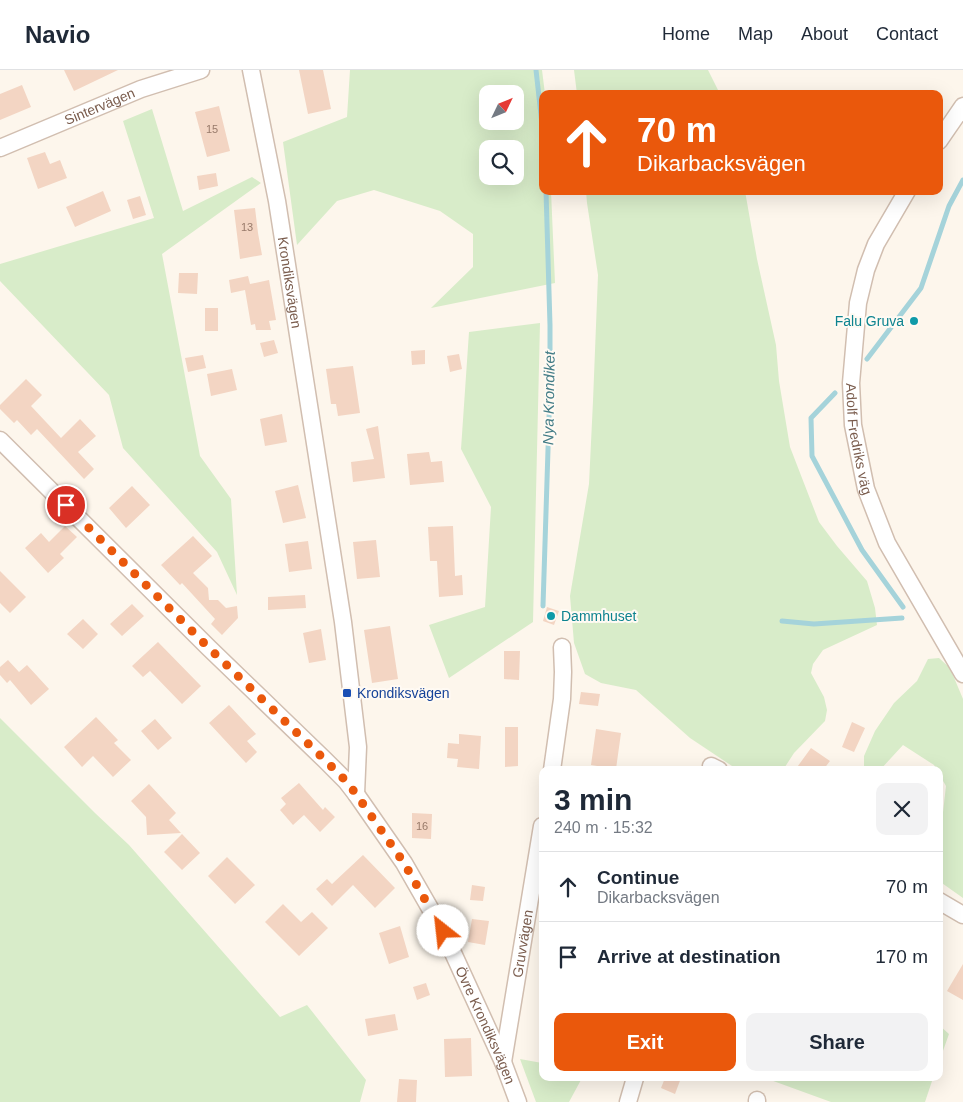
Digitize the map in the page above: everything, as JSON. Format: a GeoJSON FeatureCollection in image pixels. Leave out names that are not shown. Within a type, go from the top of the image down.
{"type":"FeatureCollection","features":[{"type":"Feature","properties":{"kind":"street","name":"Sintervägen"},"geometry":{"type":"LineString","coordinates":[[0,148],[141,90],[201,70]]}},
{"type":"Feature","properties":{"kind":"street","name":"Krondiksvägen"},"geometry":{"type":"LineString","coordinates":[[251,70],[279,210],[343,622],[358,747],[356,794]]}},
{"type":"Feature","properties":{"kind":"street"},"geometry":{"type":"LineString","coordinates":[[943,135],[963,106]]}},
{"type":"Feature","properties":{"kind":"street","name":"Adolf Fredriks väg"},"geometry":{"type":"LineString","coordinates":[[905,195],[876,244],[866,270],[858,303],[851,384],[853,425],[866,489],[887,543],[963,674]]}},
{"type":"Feature","properties":{"kind":"street","name":"Övre Krondiksvägen"},"geometry":{"type":"LineString","coordinates":[[0,440],[346,781],[404,863],[443,931],[504,1062],[518,1102]]}},
{"type":"Feature","properties":{"kind":"street"},"geometry":{"type":"LineString","coordinates":[[553,766],[562,699],[564,672],[562,648]]}},
{"type":"Feature","properties":{"kind":"street","name":"Gruvvägen"},"geometry":{"type":"LineString","coordinates":[[504,1062],[539,845]]}},
{"type":"Feature","properties":{"kind":"street"},"geometry":{"type":"LineString","coordinates":[[943,903],[963,915]]}},
{"type":"Feature","properties":{"kind":"street"},"geometry":{"type":"LineString","coordinates":[[628,1102],[634,1081]]}},
{"type":"Feature","properties":{"kind":"green space"},"geometry":{"type":"Polygon","coordinates":[[[350,70],[542,70],[544,90],[539,90],[539,195],[551,195],[555,283],[431,308],[473,267],[473,234],[440,211],[374,190],[337,201],[297,245],[283,142],[347,117],[350,70]]]}},
{"type":"Feature","properties":{"kind":"green space"},"geometry":{"type":"Polygon","coordinates":[[[574,70],[708,70],[718,90],[576,90],[574,70]]]}},
{"type":"Feature","properties":{"kind":"green space"},"geometry":{"type":"Polygon","coordinates":[[[152,109],[183,211],[252,177],[261,183],[162,254],[200,456],[231,499],[237,595],[217,552],[123,448],[109,395],[0,281],[0,264],[154,218],[123,121],[152,109]]]}},
{"type":"Feature","properties":{"kind":"green space"},"geometry":{"type":"Polygon","coordinates":[[[586,195],[746,195],[757,259],[776,345],[779,381],[790,447],[819,522],[867,581],[875,608],[877,625],[823,650],[813,664],[811,673],[824,697],[827,710],[825,721],[794,753],[786,766],[732,766],[690,738],[636,690],[601,683],[585,674],[574,643],[570,596],[589,484],[598,275],[586,195]]]}},
{"type":"Feature","properties":{"kind":"green space"},"geometry":{"type":"Polygon","coordinates":[[[540,323],[533,622],[449,678],[429,625],[485,607],[491,507],[461,449],[469,332],[540,323]]]}},
{"type":"Feature","properties":{"kind":"green space"},"geometry":{"type":"Polygon","coordinates":[[[939,658],[950,668],[963,699],[963,898],[943,884],[943,812],[946,786],[943,781],[943,766],[935,766],[903,745],[884,766],[864,766],[864,756],[875,731],[894,703],[917,681],[928,659],[939,658]]]}},
{"type":"Feature","properties":{"kind":"green space"},"geometry":{"type":"Polygon","coordinates":[[[0,718],[129,845],[280,1017],[307,1005],[366,1080],[360,1102],[0,1102],[0,718]]]}},
{"type":"Feature","properties":{"kind":"green space"},"geometry":{"type":"Polygon","coordinates":[[[943,1029],[949,1034],[943,1051],[943,1029]]]}},
{"type":"Feature","properties":{"kind":"green space"},"geometry":{"type":"Polygon","coordinates":[[[520,1059],[539,1062],[539,1081],[580,1081],[569,1102],[536,1102],[520,1059]]]}},
{"type":"Feature","properties":{"kind":"green space"},"geometry":{"type":"Polygon","coordinates":[[[773,1081],[932,1081],[925,1102],[831,1102],[773,1081]]]}},
{"type":"Feature","properties":{"kind":"building"},"geometry":{"type":"Polygon","coordinates":[[[64,70],[118,70],[74,91],[64,70]]]}},
{"type":"Feature","properties":{"kind":"building"},"geometry":{"type":"Polygon","coordinates":[[[299,70],[323,70],[331,109],[308,114],[299,70]]]}},
{"type":"Feature","properties":{"kind":"building"},"geometry":{"type":"Polygon","coordinates":[[[22,85],[31,107],[0,120],[0,94],[22,85]]]}},
{"type":"Feature","properties":{"kind":"building"},"geometry":{"type":"Polygon","coordinates":[[[219,106],[230,151],[207,157],[195,112],[219,106]]]}},
{"type":"Feature","properties":{"kind":"building"},"geometry":{"type":"Polygon","coordinates":[[[45,152],[50,164],[60,160],[67,178],[38,189],[27,158],[45,152]]]}},
{"type":"Feature","properties":{"kind":"building"},"geometry":{"type":"Polygon","coordinates":[[[216,173],[218,186],[199,190],[197,176],[216,173]]]}},
{"type":"Feature","properties":{"kind":"building"},"geometry":{"type":"Polygon","coordinates":[[[103,191],[111,211],[75,227],[66,207],[103,191]]]}},
{"type":"Feature","properties":{"kind":"building"},"geometry":{"type":"Polygon","coordinates":[[[140,196],[146,215],[133,219],[127,200],[140,196]]]}},
{"type":"Feature","properties":{"kind":"building"},"geometry":{"type":"Polygon","coordinates":[[[255,208],[262,255],[240,259],[234,210],[255,208]]]}},
{"type":"Feature","properties":{"kind":"building"},"geometry":{"type":"Polygon","coordinates":[[[179,273],[198,273],[197,294],[178,293],[179,273]]]}},
{"type":"Feature","properties":{"kind":"building"},"geometry":{"type":"Polygon","coordinates":[[[248,276],[250,284],[269,280],[276,320],[269,321],[271,330],[256,330],[255,324],[251,325],[245,290],[231,293],[229,280],[248,276]]]}},
{"type":"Feature","properties":{"kind":"building"},"geometry":{"type":"Polygon","coordinates":[[[205,308],[218,308],[218,331],[205,331],[205,308]]]}},
{"type":"Feature","properties":{"kind":"building"},"geometry":{"type":"Polygon","coordinates":[[[274,340],[278,353],[264,357],[260,343],[274,340]]]}},
{"type":"Feature","properties":{"kind":"building"},"geometry":{"type":"Polygon","coordinates":[[[425,350],[425,364],[412,365],[411,351],[425,350]]]}},
{"type":"Feature","properties":{"kind":"building"},"geometry":{"type":"Polygon","coordinates":[[[459,354],[462,369],[450,372],[447,356],[459,354]]]}},
{"type":"Feature","properties":{"kind":"building"},"geometry":{"type":"Polygon","coordinates":[[[203,355],[206,368],[188,372],[185,358],[203,355]]]}},
{"type":"Feature","properties":{"kind":"building"},"geometry":{"type":"Polygon","coordinates":[[[353,366],[360,413],[338,416],[336,404],[331,404],[326,369],[353,366]]]}},
{"type":"Feature","properties":{"kind":"building"},"geometry":{"type":"Polygon","coordinates":[[[232,369],[237,390],[211,396],[207,374],[232,369]]]}},
{"type":"Feature","properties":{"kind":"building"},"geometry":{"type":"Polygon","coordinates":[[[26,379],[42,395],[31,406],[61,438],[80,419],[96,436],[78,452],[94,469],[84,479],[37,429],[31,435],[17,420],[14,423],[0,409],[0,405],[26,379]]]}},
{"type":"Feature","properties":{"kind":"building"},"geometry":{"type":"Polygon","coordinates":[[[282,414],[287,442],[265,446],[260,419],[282,414]]]}},
{"type":"Feature","properties":{"kind":"building"},"geometry":{"type":"Polygon","coordinates":[[[378,426],[385,478],[353,482],[351,462],[374,459],[366,429],[378,426]]]}},
{"type":"Feature","properties":{"kind":"building"},"geometry":{"type":"Polygon","coordinates":[[[429,452],[431,462],[442,461],[444,482],[410,485],[407,454],[429,452]]]}},
{"type":"Feature","properties":{"kind":"building"},"geometry":{"type":"Polygon","coordinates":[[[298,485],[306,518],[283,523],[275,491],[298,485]]]}},
{"type":"Feature","properties":{"kind":"building"},"geometry":{"type":"Polygon","coordinates":[[[132,486],[150,505],[126,528],[109,508],[132,486]]]}},
{"type":"Feature","properties":{"kind":"building"},"geometry":{"type":"Polygon","coordinates":[[[65,526],[77,537],[60,554],[64,558],[48,573],[25,548],[41,533],[49,542],[65,526]]]}},
{"type":"Feature","properties":{"kind":"building"},"geometry":{"type":"Polygon","coordinates":[[[453,526],[455,576],[462,575],[463,595],[439,597],[437,561],[430,561],[428,527],[453,526]]]}},
{"type":"Feature","properties":{"kind":"building"},"geometry":{"type":"Polygon","coordinates":[[[193,536],[212,556],[193,573],[208,588],[209,600],[218,600],[226,608],[237,606],[238,618],[222,635],[211,624],[215,619],[182,583],[180,585],[161,565],[193,536]]]}},
{"type":"Feature","properties":{"kind":"building"},"geometry":{"type":"Polygon","coordinates":[[[376,540],[380,577],[357,579],[353,542],[376,540]]]}},
{"type":"Feature","properties":{"kind":"building"},"geometry":{"type":"Polygon","coordinates":[[[308,541],[312,569],[289,572],[285,544],[308,541]]]}},
{"type":"Feature","properties":{"kind":"building"},"geometry":{"type":"Polygon","coordinates":[[[0,571],[26,597],[10,613],[0,603],[0,571]]]}},
{"type":"Feature","properties":{"kind":"building"},"geometry":{"type":"Polygon","coordinates":[[[305,595],[306,608],[268,610],[268,597],[305,595]]]}},
{"type":"Feature","properties":{"kind":"building"},"geometry":{"type":"Polygon","coordinates":[[[132,604],[144,616],[122,636],[110,624],[132,604]]]}},
{"type":"Feature","properties":{"kind":"building","name":"Dammhuset"},"geometry":{"type":"Polygon","coordinates":[[[547,607],[559,611],[554,625],[543,621],[547,607]]]}},
{"type":"Feature","properties":{"kind":"building"},"geometry":{"type":"Polygon","coordinates":[[[83,619],[98,634],[83,649],[67,634],[83,619]]]}},
{"type":"Feature","properties":{"kind":"building"},"geometry":{"type":"Polygon","coordinates":[[[390,626],[398,679],[372,683],[364,630],[390,626]]]}},
{"type":"Feature","properties":{"kind":"building"},"geometry":{"type":"Polygon","coordinates":[[[321,629],[326,660],[309,663],[303,633],[321,629]]]}},
{"type":"Feature","properties":{"kind":"building"},"geometry":{"type":"Polygon","coordinates":[[[158,642],[201,686],[182,704],[150,671],[143,677],[132,666],[158,642]]]}},
{"type":"Feature","properties":{"kind":"building"},"geometry":{"type":"Polygon","coordinates":[[[504,651],[520,651],[519,680],[504,679],[504,651]]]}},
{"type":"Feature","properties":{"kind":"building"},"geometry":{"type":"Polygon","coordinates":[[[8,660],[19,672],[27,665],[49,689],[31,705],[10,680],[7,683],[0,675],[0,667],[8,660]]]}},
{"type":"Feature","properties":{"kind":"building"},"geometry":{"type":"Polygon","coordinates":[[[581,692],[600,694],[598,706],[579,704],[581,692]]]}},
{"type":"Feature","properties":{"kind":"building"},"geometry":{"type":"Polygon","coordinates":[[[229,705],[256,734],[247,741],[257,752],[246,763],[209,723],[229,705]]]}},
{"type":"Feature","properties":{"kind":"building"},"geometry":{"type":"Polygon","coordinates":[[[96,717],[118,740],[114,743],[131,760],[113,777],[93,756],[82,767],[64,747],[96,717]]]}},
{"type":"Feature","properties":{"kind":"building"},"geometry":{"type":"Polygon","coordinates":[[[155,719],[172,738],[158,750],[141,731],[155,719]]]}},
{"type":"Feature","properties":{"kind":"building"},"geometry":{"type":"Polygon","coordinates":[[[852,722],[865,728],[854,752],[842,747],[852,722]]]}},
{"type":"Feature","properties":{"kind":"building"},"geometry":{"type":"Polygon","coordinates":[[[505,727],[518,727],[518,766],[505,767],[505,727]]]}},
{"type":"Feature","properties":{"kind":"building"},"geometry":{"type":"Polygon","coordinates":[[[596,729],[621,733],[616,766],[591,765],[596,729]]]}},
{"type":"Feature","properties":{"kind":"building"},"geometry":{"type":"Polygon","coordinates":[[[459,734],[481,736],[479,769],[457,767],[458,759],[447,758],[448,743],[459,744],[459,734]]]}},
{"type":"Feature","properties":{"kind":"building"},"geometry":{"type":"Polygon","coordinates":[[[811,748],[830,761],[826,766],[798,766],[811,748]]]}},
{"type":"Feature","properties":{"kind":"building"},"geometry":{"type":"Polygon","coordinates":[[[299,783],[323,810],[325,807],[335,817],[320,832],[304,815],[293,825],[280,810],[286,804],[281,798],[299,783]]]}},
{"type":"Feature","properties":{"kind":"building"},"geometry":{"type":"Polygon","coordinates":[[[149,784],[176,813],[169,820],[181,833],[147,835],[146,817],[131,801],[149,784]]]}},
{"type":"Feature","properties":{"kind":"building"},"geometry":{"type":"Polygon","coordinates":[[[412,813],[432,814],[431,839],[412,838],[412,813]]]}},
{"type":"Feature","properties":{"kind":"building"},"geometry":{"type":"Polygon","coordinates":[[[182,834],[200,853],[182,870],[164,852],[182,834]]]}},
{"type":"Feature","properties":{"kind":"building"},"geometry":{"type":"Polygon","coordinates":[[[363,855],[395,888],[375,908],[353,885],[332,906],[316,889],[327,879],[332,884],[363,855]]]}},
{"type":"Feature","properties":{"kind":"building"},"geometry":{"type":"Polygon","coordinates":[[[227,857],[255,885],[235,904],[208,876],[227,857]]]}},
{"type":"Feature","properties":{"kind":"building"},"geometry":{"type":"Polygon","coordinates":[[[472,885],[485,887],[483,901],[470,900],[472,885]]]}},
{"type":"Feature","properties":{"kind":"building"},"geometry":{"type":"Polygon","coordinates":[[[283,904],[301,922],[312,912],[328,928],[299,956],[265,922],[283,904]]]}},
{"type":"Feature","properties":{"kind":"building"},"geometry":{"type":"Polygon","coordinates":[[[472,919],[489,921],[485,945],[468,942],[472,919]]]}},
{"type":"Feature","properties":{"kind":"building"},"geometry":{"type":"Polygon","coordinates":[[[400,926],[409,957],[389,964],[379,933],[400,926]]]}},
{"type":"Feature","properties":{"kind":"building"},"geometry":{"type":"Polygon","coordinates":[[[963,964],[963,1000],[947,991],[963,964]]]}},
{"type":"Feature","properties":{"kind":"building"},"geometry":{"type":"Polygon","coordinates":[[[426,983],[430,995],[417,1000],[413,987],[426,983]]]}},
{"type":"Feature","properties":{"kind":"building"},"geometry":{"type":"Polygon","coordinates":[[[395,1014],[398,1030],[368,1036],[365,1019],[395,1014]]]}},
{"type":"Feature","properties":{"kind":"building"},"geometry":{"type":"Polygon","coordinates":[[[471,1038],[472,1076],[445,1077],[444,1039],[471,1038]]]}},
{"type":"Feature","properties":{"kind":"building"},"geometry":{"type":"Polygon","coordinates":[[[399,1079],[417,1080],[416,1102],[397,1102],[399,1079]]]}},
{"type":"Feature","properties":{"kind":"building"},"geometry":{"type":"Polygon","coordinates":[[[664,1081],[680,1081],[675,1094],[661,1088],[664,1081]]]}},
{"type":"Feature","properties":{"kind":"waterway","name":"Nya Krondiket"},"geometry":{"type":"LineString","coordinates":[[536,70],[539,97]]}},
{"type":"Feature","properties":{"kind":"waterway"},"geometry":{"type":"LineString","coordinates":[[867,359],[921,288],[949,206],[963,180]]}},
{"type":"Feature","properties":{"kind":"waterway","name":"Nya Krondiket"},"geometry":{"type":"LineString","coordinates":[[543,606],[550,387],[546,195]]}},
{"type":"Feature","properties":{"kind":"waterway"},"geometry":{"type":"LineString","coordinates":[[835,393],[811,418],[812,456],[862,550],[903,607]]}},
{"type":"Feature","properties":{"kind":"waterway"},"geometry":{"type":"LineString","coordinates":[[782,621],[814,624],[902,618]]}},
{"type":"Feature","properties":{"kind":"place","name":"Falu Gruva"},"geometry":{"type":"Point","coordinates":[914,321]}},
{"type":"Feature","properties":{"kind":"place","name":"Dammhuset"},"geometry":{"type":"Point","coordinates":[551,616]}},
{"type":"Feature","properties":{"kind":"place","name":"Krondiksvägen"},"geometry":{"type":"Point","coordinates":[347,693]}},
{"type":"Feature","properties":{"kind":"route"},"geometry":{"type":"LineString","coordinates":[[66,505],[346,781],[404,863],[443,931]]}}]}
